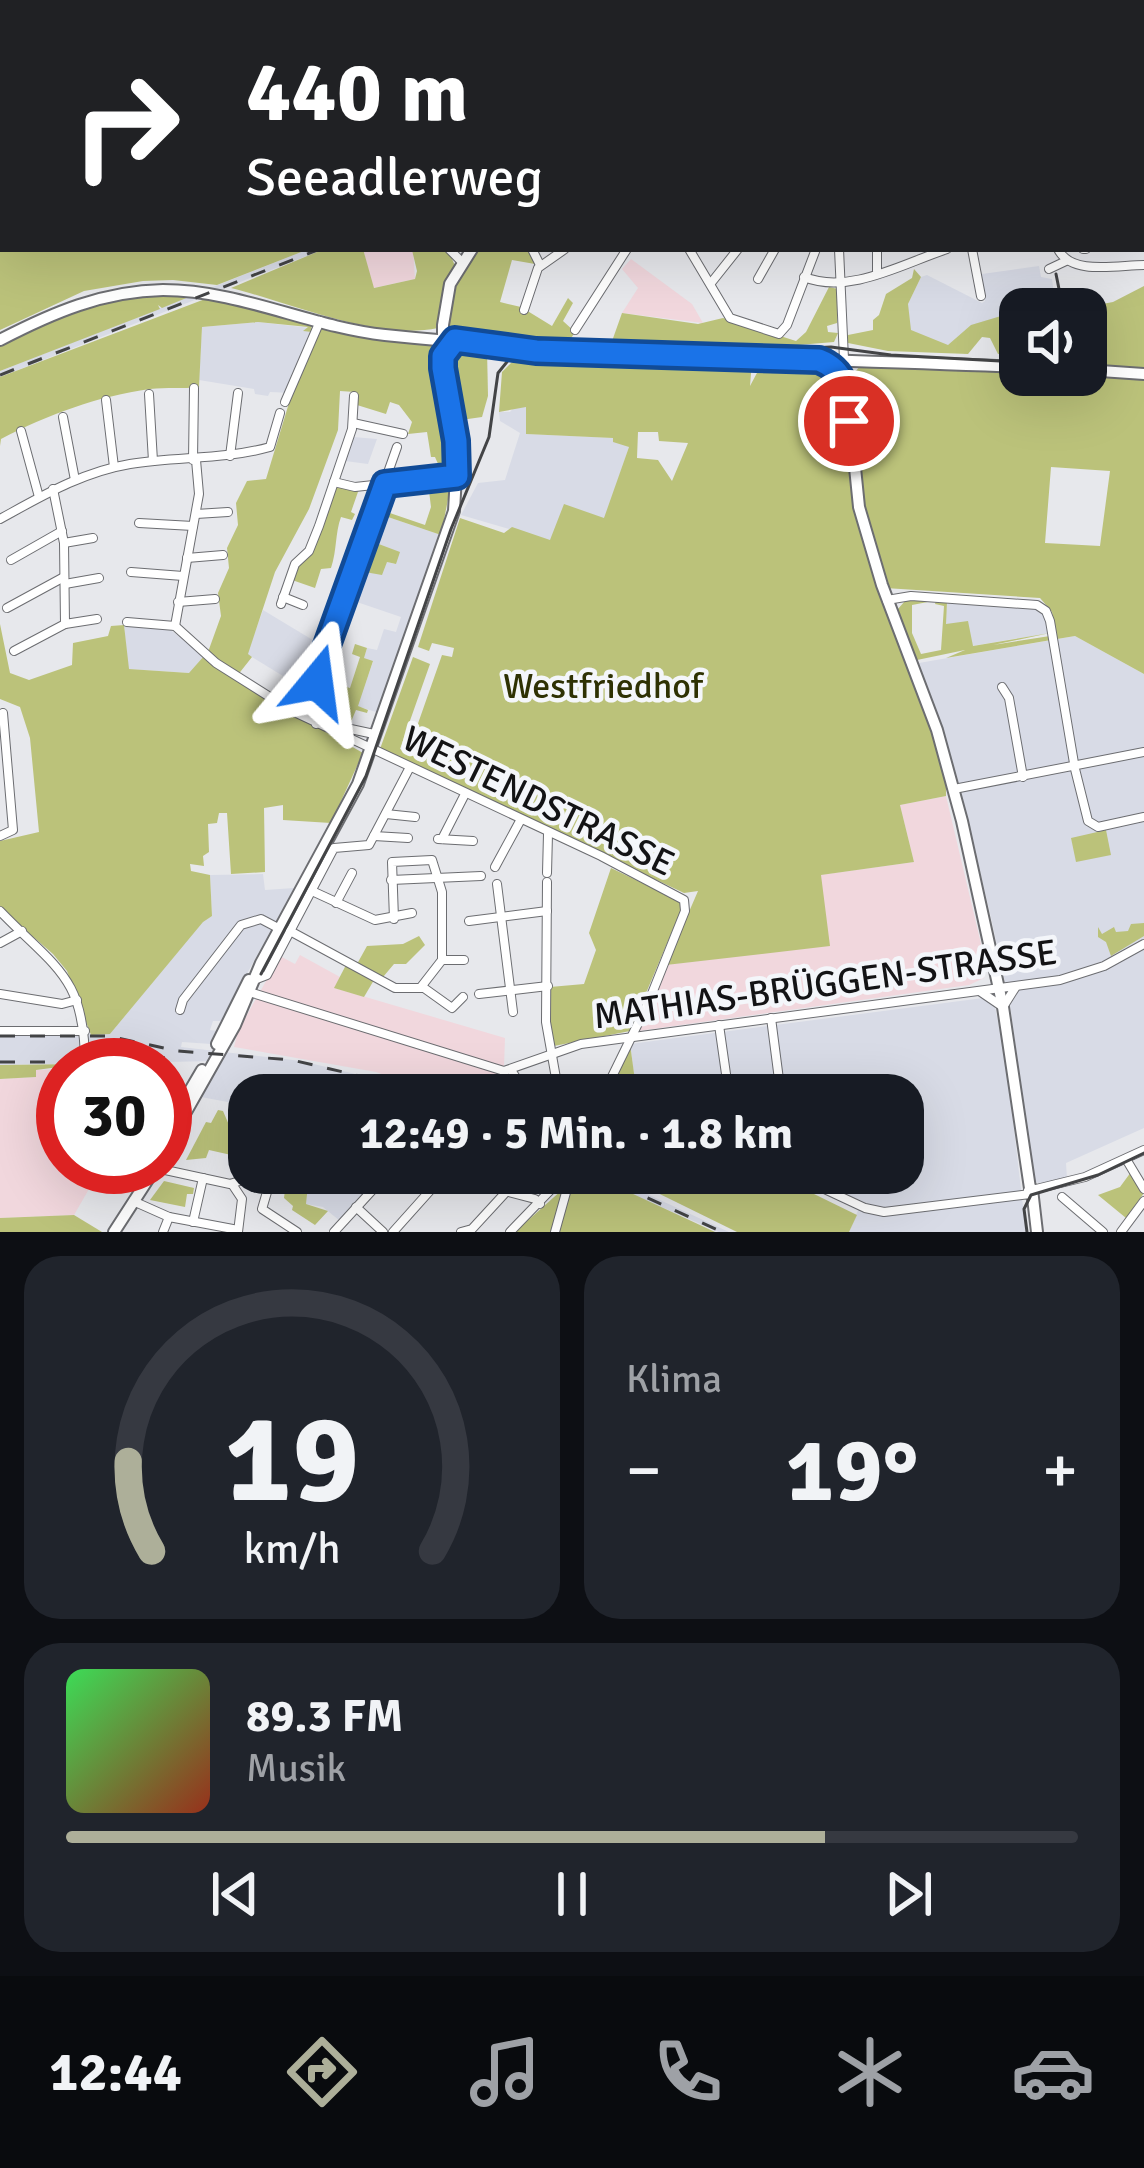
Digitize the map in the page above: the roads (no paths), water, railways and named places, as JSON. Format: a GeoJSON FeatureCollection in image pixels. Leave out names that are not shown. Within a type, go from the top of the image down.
{"type":"FeatureCollection","features":[{"type":"Feature","properties":{"kind":"main road"},"geometry":{"type":"LineString","coordinates":[[192,1097],[262,963],[285,930],[358,784],[452,514],[457,476],[443,356],[448,337],[444,317],[450,284],[469,252]]}},
{"type":"Feature","properties":{"kind":"main road"},"geometry":{"type":"LineString","coordinates":[[0,336],[66,302],[139,285],[185,285],[231,291],[320,321],[423,338],[448,337]]}},
{"type":"Feature","properties":{"kind":"main road"},"geometry":{"type":"LineString","coordinates":[[320,321],[541,350],[999,366]]}},
{"type":"Feature","properties":{"kind":"main road"},"geometry":{"type":"LineString","coordinates":[[423,338],[443,356]]}},
{"type":"Feature","properties":{"kind":"main road"},"geometry":{"type":"LineString","coordinates":[[844,359],[859,507],[954,789],[1003,1007],[1036,1232]]}},
{"type":"Feature","properties":{"kind":"main road"},"geometry":{"type":"LineString","coordinates":[[819,360],[837,369],[847,392]]}},
{"type":"Feature","properties":{"kind":"main road"},"geometry":{"type":"LineString","coordinates":[[847,392],[852,370],[868,361]]}},
{"type":"Feature","properties":{"kind":"main road"},"geometry":{"type":"LineString","coordinates":[[1107,371],[1144,374]]}},
{"type":"Feature","properties":{"kind":"main road"},"geometry":{"type":"LineString","coordinates":[[192,1088],[231,1022]]}},
{"type":"Feature","properties":{"kind":"main road"},"geometry":{"type":"LineString","coordinates":[[114,1232],[138,1194]]}},
{"type":"Feature","properties":{"kind":"street"},"geometry":{"type":"LineString","coordinates":[[452,252],[461,262]]}},
{"type":"Feature","properties":{"kind":"street"},"geometry":{"type":"LineString","coordinates":[[534,252],[540,265]]}},
{"type":"Feature","properties":{"kind":"street"},"geometry":{"type":"LineString","coordinates":[[524,310],[540,265],[560,252]]}},
{"type":"Feature","properties":{"kind":"street"},"geometry":{"type":"LineString","coordinates":[[575,330],[625,252]]}},
{"type":"Feature","properties":{"kind":"street"},"geometry":{"type":"LineString","coordinates":[[691,252],[730,318],[782,333],[815,252]]}},
{"type":"Feature","properties":{"kind":"street"},"geometry":{"type":"LineString","coordinates":[[711,283],[736,252]]}},
{"type":"Feature","properties":{"kind":"street"},"geometry":{"type":"LineString","coordinates":[[758,279],[773,252]]}},
{"type":"Feature","properties":{"kind":"street"},"geometry":{"type":"LineString","coordinates":[[839,252],[844,359]]}},
{"type":"Feature","properties":{"kind":"street"},"geometry":{"type":"LineString","coordinates":[[877,252],[877,272]]}},
{"type":"Feature","properties":{"kind":"street"},"geometry":{"type":"LineString","coordinates":[[804,277],[840,284],[935,252]]}},
{"type":"Feature","properties":{"kind":"street"},"geometry":{"type":"LineString","coordinates":[[973,252],[981,296]]}},
{"type":"Feature","properties":{"kind":"street"},"geometry":{"type":"LineString","coordinates":[[1060,252],[1075,266],[1131,261],[1144,266]]}},
{"type":"Feature","properties":{"kind":"street"},"geometry":{"type":"LineString","coordinates":[[1049,269],[1066,261]]}},
{"type":"Feature","properties":{"kind":"street"},"geometry":{"type":"LineString","coordinates":[[285,402],[320,321]]}},
{"type":"Feature","properties":{"kind":"street"},"geometry":{"type":"LineString","coordinates":[[175,626],[196,514],[194,388]]}},
{"type":"Feature","properties":{"kind":"street"},"geometry":{"type":"LineString","coordinates":[[230,456],[238,393]]}},
{"type":"Feature","properties":{"kind":"street"},"geometry":{"type":"LineString","coordinates":[[149,394],[153,461]]}},
{"type":"Feature","properties":{"kind":"street"},"geometry":{"type":"LineString","coordinates":[[303,605],[282,600],[295,564],[310,548],[334,482],[353,423],[354,396]]}},
{"type":"Feature","properties":{"kind":"street"},"geometry":{"type":"LineString","coordinates":[[106,400],[114,467]]}},
{"type":"Feature","properties":{"kind":"street"},"geometry":{"type":"LineString","coordinates":[[1,516],[53,489],[114,467],[230,456],[270,447],[280,413]]}},
{"type":"Feature","properties":{"kind":"street"},"geometry":{"type":"LineString","coordinates":[[64,417],[75,480]]}},
{"type":"Feature","properties":{"kind":"street"},"geometry":{"type":"LineString","coordinates":[[353,423],[404,434]]}},
{"type":"Feature","properties":{"kind":"street"},"geometry":{"type":"LineString","coordinates":[[21,431],[39,497]]}},
{"type":"Feature","properties":{"kind":"street"},"geometry":{"type":"LineString","coordinates":[[316,724],[322,703],[318,670],[398,447]]}},
{"type":"Feature","properties":{"kind":"street"},"geometry":{"type":"LineString","coordinates":[[334,482],[351,487],[457,476]]}},
{"type":"Feature","properties":{"kind":"street"},"geometry":{"type":"LineString","coordinates":[[53,489],[64,543],[65,624]]}},
{"type":"Feature","properties":{"kind":"street"},"geometry":{"type":"LineString","coordinates":[[196,514],[228,512]]}},
{"type":"Feature","properties":{"kind":"street"},"geometry":{"type":"LineString","coordinates":[[139,523],[194,526]]}},
{"type":"Feature","properties":{"kind":"street"},"geometry":{"type":"LineString","coordinates":[[11,560],[62,532]]}},
{"type":"Feature","properties":{"kind":"street"},"geometry":{"type":"LineString","coordinates":[[64,543],[93,538]]}},
{"type":"Feature","properties":{"kind":"street"},"geometry":{"type":"LineString","coordinates":[[187,558],[223,555]]}},
{"type":"Feature","properties":{"kind":"street"},"geometry":{"type":"LineString","coordinates":[[131,572],[184,576]]}},
{"type":"Feature","properties":{"kind":"street"},"geometry":{"type":"LineString","coordinates":[[7,608],[65,580],[99,578]]}},
{"type":"Feature","properties":{"kind":"street"},"geometry":{"type":"LineString","coordinates":[[887,600],[910,596],[1044,609],[1075,766],[1092,826],[1144,817]]}},
{"type":"Feature","properties":{"kind":"street"},"geometry":{"type":"LineString","coordinates":[[178,602],[215,599]]}},
{"type":"Feature","properties":{"kind":"street"},"geometry":{"type":"LineString","coordinates":[[14,651],[65,624],[98,619]]}},
{"type":"Feature","properties":{"kind":"street"},"geometry":{"type":"LineString","coordinates":[[127,622],[175,626],[239,679],[316,724],[333,732],[376,734]]}},
{"type":"Feature","properties":{"kind":"street"},"geometry":{"type":"LineString","coordinates":[[1002,687],[1009,698],[1023,777]]}},
{"type":"Feature","properties":{"kind":"street"},"geometry":{"type":"LineString","coordinates":[[0,836],[13,830],[3,713]]}},
{"type":"Feature","properties":{"kind":"street","name":"WESTENDSTRASSE"},"geometry":{"type":"LineString","coordinates":[[345,732],[366,751],[410,767],[684,900],[685,911],[630,1037]]}},
{"type":"Feature","properties":{"kind":"street"},"geometry":{"type":"LineString","coordinates":[[954,789],[1144,752]]}},
{"type":"Feature","properties":{"kind":"street"},"geometry":{"type":"LineString","coordinates":[[246,993],[267,975],[285,930],[334,848],[367,846],[410,767]]}},
{"type":"Feature","properties":{"kind":"street"},"geometry":{"type":"LineString","coordinates":[[465,794],[439,839],[472,841]]}},
{"type":"Feature","properties":{"kind":"street"},"geometry":{"type":"LineString","coordinates":[[386,814],[415,817]]}},
{"type":"Feature","properties":{"kind":"street"},"geometry":{"type":"LineString","coordinates":[[495,867],[520,820]]}},
{"type":"Feature","properties":{"kind":"street"},"geometry":{"type":"LineString","coordinates":[[548,834],[546,1022],[555,1074]]}},
{"type":"Feature","properties":{"kind":"street"},"geometry":{"type":"LineString","coordinates":[[374,836],[407,838]]}},
{"type":"Feature","properties":{"kind":"street"},"geometry":{"type":"LineString","coordinates":[[394,919],[392,863],[430,860],[439,878],[442,960],[421,987]]}},
{"type":"Feature","properties":{"kind":"street"},"geometry":{"type":"LineString","coordinates":[[336,903],[352,873]]}},
{"type":"Feature","properties":{"kind":"street"},"geometry":{"type":"LineString","coordinates":[[391,880],[481,876]]}},
{"type":"Feature","properties":{"kind":"street"},"geometry":{"type":"LineString","coordinates":[[497,884],[514,1012]]}},
{"type":"Feature","properties":{"kind":"street"},"geometry":{"type":"LineString","coordinates":[[312,891],[370,919],[412,913]]}},
{"type":"Feature","properties":{"kind":"street"},"geometry":{"type":"LineString","coordinates":[[469,921],[547,910]]}},
{"type":"Feature","properties":{"kind":"street"},"geometry":{"type":"LineString","coordinates":[[1,914],[62,970],[77,1000],[85,1038]]}},
{"type":"Feature","properties":{"kind":"street"},"geometry":{"type":"LineString","coordinates":[[180,1010],[241,925],[261,919],[395,988],[421,987],[452,1008],[463,997]]}},
{"type":"Feature","properties":{"kind":"street"},"geometry":{"type":"LineString","coordinates":[[0,943],[22,931]]}},
{"type":"Feature","properties":{"kind":"street","name":"MATHIAS-BRÜGGEN-STRASSE"},"geometry":{"type":"LineString","coordinates":[[511,1070],[551,1053],[630,1037],[1082,975],[1144,944]]}},
{"type":"Feature","properties":{"kind":"street"},"geometry":{"type":"LineString","coordinates":[[442,960],[464,960]]}},
{"type":"Feature","properties":{"kind":"street"},"geometry":{"type":"LineString","coordinates":[[996,971],[1016,987],[1003,1007],[979,991],[996,971]]}},
{"type":"Feature","properties":{"kind":"street"},"geometry":{"type":"LineString","coordinates":[[479,994],[548,986]]}},
{"type":"Feature","properties":{"kind":"street"},"geometry":{"type":"LineString","coordinates":[[246,993],[267,997]]}},
{"type":"Feature","properties":{"kind":"street"},"geometry":{"type":"LineString","coordinates":[[246,993],[514,1074]]}},
{"type":"Feature","properties":{"kind":"street"},"geometry":{"type":"LineString","coordinates":[[0,994],[62,1004],[77,1000]]}},
{"type":"Feature","properties":{"kind":"street"},"geometry":{"type":"LineString","coordinates":[[771,1018],[778,1074]]}},
{"type":"Feature","properties":{"kind":"street"},"geometry":{"type":"LineString","coordinates":[[719,1025],[725,1074]]}},
{"type":"Feature","properties":{"kind":"street"},"geometry":{"type":"LineString","coordinates":[[0,1031],[85,1031]]}},
{"type":"Feature","properties":{"kind":"street"},"geometry":{"type":"LineString","coordinates":[[613,1074],[630,1037]]}},
{"type":"Feature","properties":{"kind":"street"},"geometry":{"type":"LineString","coordinates":[[835,1194],[884,1211],[1085,1177],[1144,1150]]}},
{"type":"Feature","properties":{"kind":"street"},"geometry":{"type":"LineString","coordinates":[[1126,1159],[1144,1189]]}},
{"type":"Feature","properties":{"kind":"street"},"geometry":{"type":"LineString","coordinates":[[192,1176],[228,1183]]}},
{"type":"Feature","properties":{"kind":"street"},"geometry":{"type":"LineString","coordinates":[[193,1222],[203,1178]]}},
{"type":"Feature","properties":{"kind":"street"},"geometry":{"type":"LineString","coordinates":[[134,1201],[169,1216],[238,1231],[239,1194]]}},
{"type":"Feature","properties":{"kind":"street"},"geometry":{"type":"LineString","coordinates":[[266,1194],[262,1209],[298,1232]]}},
{"type":"Feature","properties":{"kind":"street"},"geometry":{"type":"LineString","coordinates":[[334,1232],[368,1194]]}},
{"type":"Feature","properties":{"kind":"street"},"geometry":{"type":"LineString","coordinates":[[393,1232],[424,1194]]}},
{"type":"Feature","properties":{"kind":"street"},"geometry":{"type":"LineString","coordinates":[[460,1232],[472,1229],[504,1194]]}},
{"type":"Feature","properties":{"kind":"street"},"geometry":{"type":"LineString","coordinates":[[512,1194],[540,1204]]}},
{"type":"Feature","properties":{"kind":"street"},"geometry":{"type":"LineString","coordinates":[[510,1232],[549,1194]]}},
{"type":"Feature","properties":{"kind":"street"},"geometry":{"type":"LineString","coordinates":[[555,1232],[566,1194]]}},
{"type":"Feature","properties":{"kind":"street"},"geometry":{"type":"LineString","coordinates":[[1062,1197],[1104,1232]]}},
{"type":"Feature","properties":{"kind":"street"},"geometry":{"type":"LineString","coordinates":[[1121,1232],[1144,1201]]}},
{"type":"Feature","properties":{"kind":"street"},"geometry":{"type":"LineString","coordinates":[[356,1207],[383,1232]]}},
{"type":"Feature","properties":{"kind":"street"},"geometry":{"type":"LineString","coordinates":[[163,1232],[169,1216]]}},
{"type":"Feature","properties":{"kind":"tram line"},"geometry":{"type":"LineString","coordinates":[[1056,274],[1059,288]]}},
{"type":"Feature","properties":{"kind":"tram line"},"geometry":{"type":"LineString","coordinates":[[261,974],[366,776],[451,529],[489,437],[498,373],[515,352],[544,344],[747,351],[831,347],[999,361]]}},
{"type":"Feature","properties":{"kind":"tram line"},"geometry":{"type":"LineString","coordinates":[[1027,1232],[1024,1209],[1031,1195],[1098,1175],[1144,1153]]}},
{"type":"Feature","properties":{"kind":"railway"},"geometry":{"type":"LineString","coordinates":[[0,375],[312,252]]}},
{"type":"Feature","properties":{"kind":"railway"},"geometry":{"type":"LineString","coordinates":[[0,1036],[109,1036],[177,1051],[292,1060],[352,1074]]}},
{"type":"Feature","properties":{"kind":"railway"},"geometry":{"type":"LineString","coordinates":[[0,1062],[36,1062]]}},
{"type":"Feature","properties":{"kind":"railway"},"geometry":{"type":"LineString","coordinates":[[639,1194],[722,1232]]}},
{"type":"Feature","properties":{"kind":"park label","name":"Westfriedhof"},"geometry":{"type":"Point","coordinates":[603,685]}}]}
